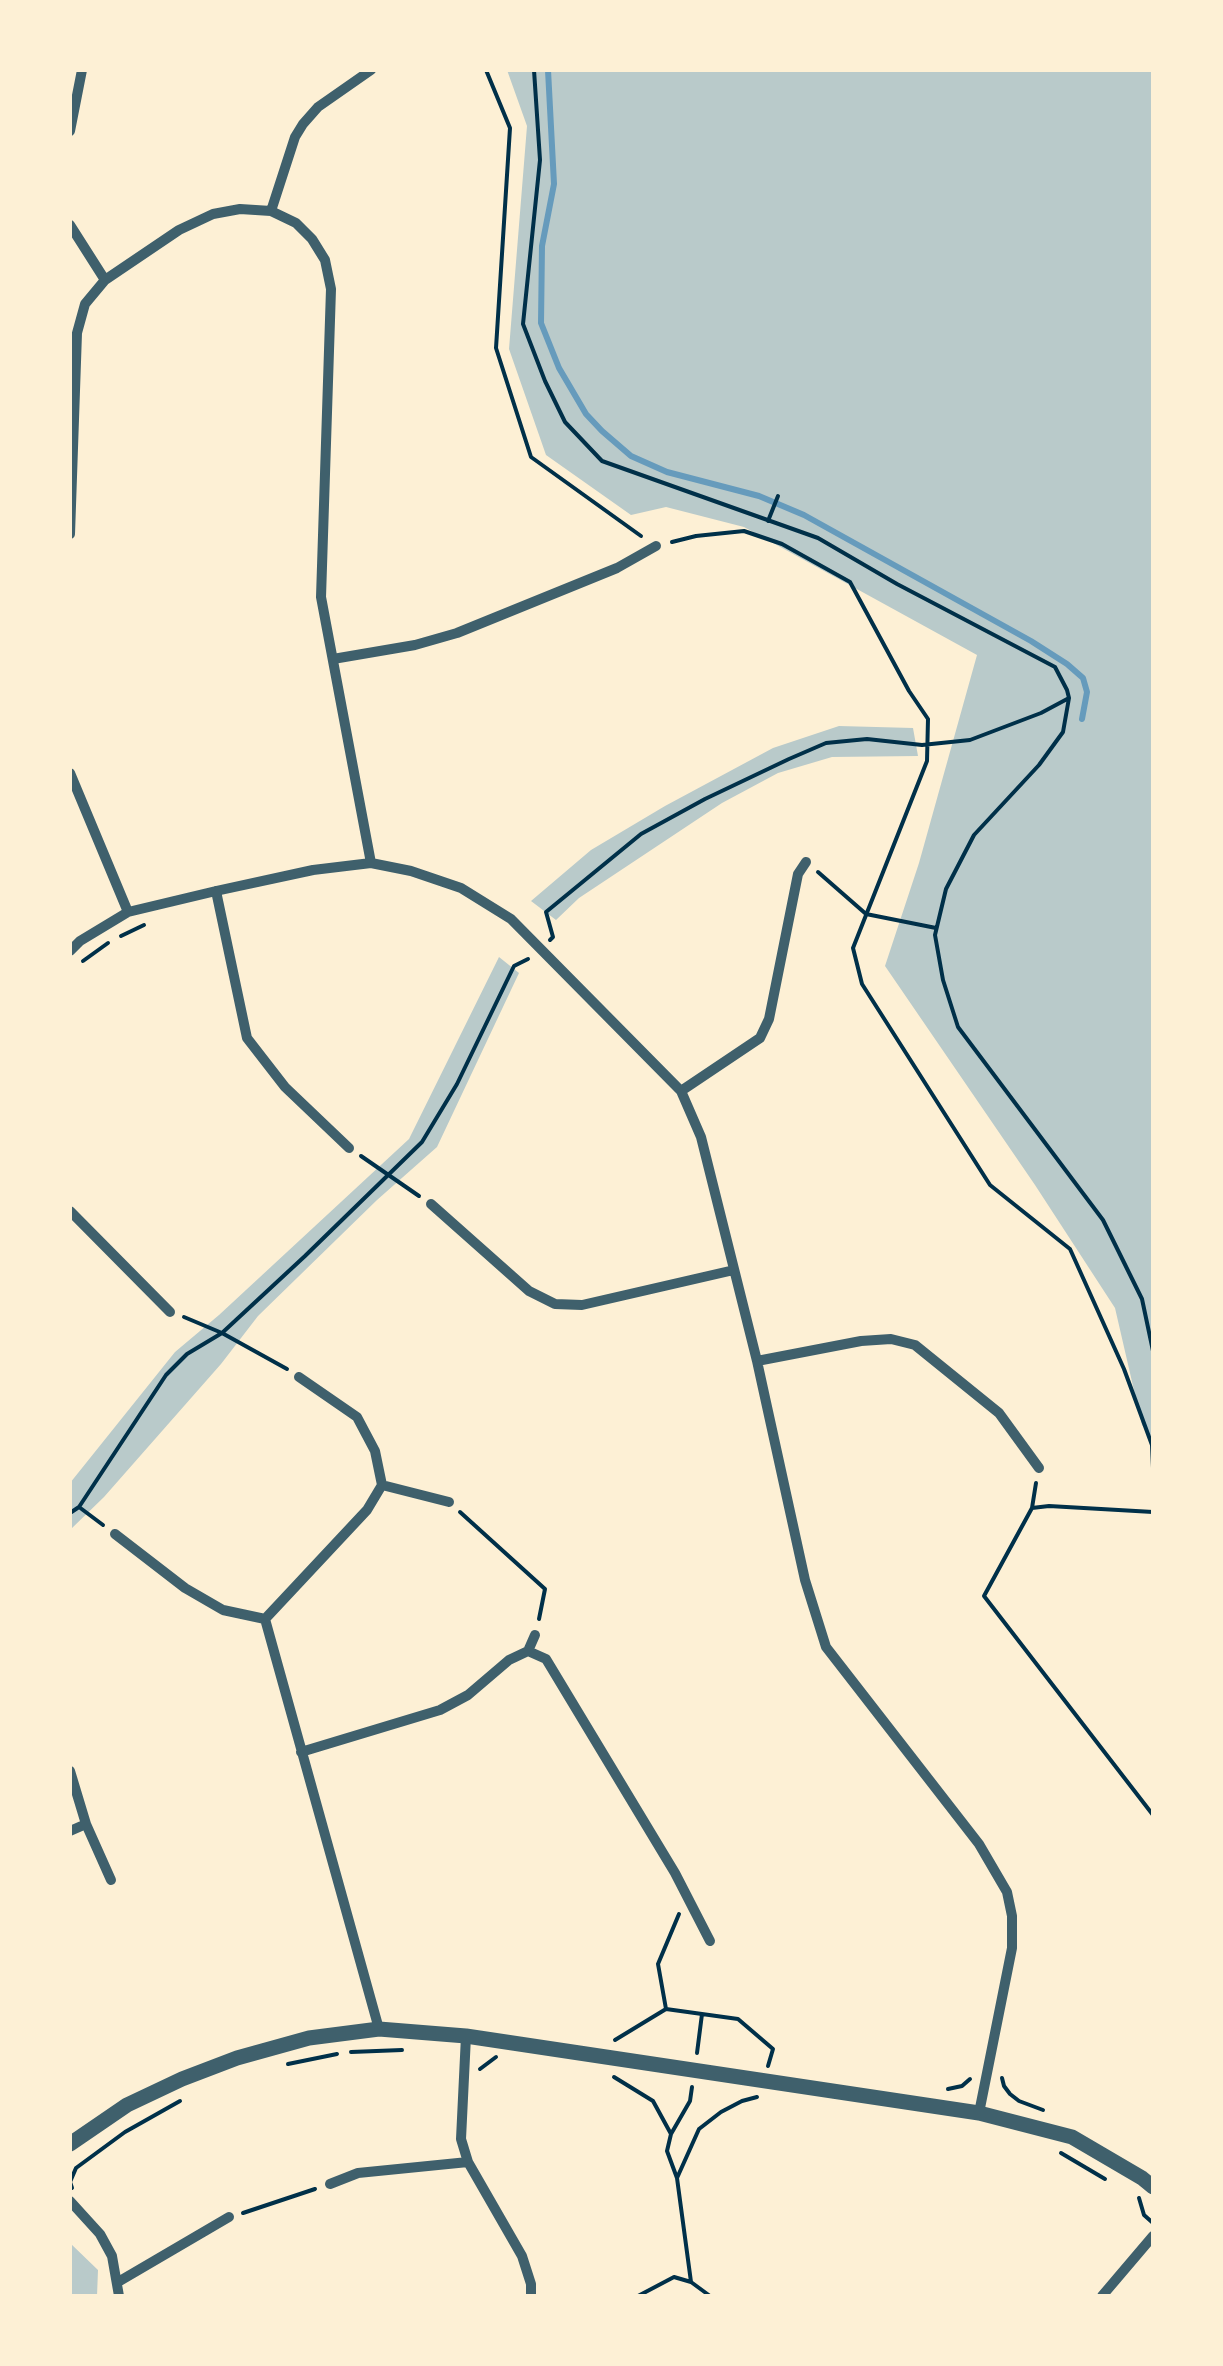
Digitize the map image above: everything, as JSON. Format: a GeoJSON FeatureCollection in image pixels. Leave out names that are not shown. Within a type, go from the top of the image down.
{"type":"FeatureCollection","features":[{"type":"Feature","properties":{"kind":"street"},"geometry":{"type":"LineString","coordinates":[[70,131],[82,70]]}},
{"type":"Feature","properties":{"kind":"street"},"geometry":{"type":"LineString","coordinates":[[271,212],[294,137],[303,124],[318,108],[371,70]]}},
{"type":"Feature","properties":{"kind":"street"},"geometry":{"type":"LineString","coordinates":[[70,534],[76,333],[84,304],[105,280],[179,230],[213,214],[240,209],[271,212],[296,222],[326,260],[330,289],[321,598],[370,864]]}},
{"type":"Feature","properties":{"kind":"street"},"geometry":{"type":"LineString","coordinates":[[70,225],[105,280]]}},
{"type":"Feature","properties":{"kind":"street"},"geometry":{"type":"LineString","coordinates":[[333,658],[416,645],[457,633],[617,568],[656,546]]}},
{"type":"Feature","properties":{"kind":"street"},"geometry":{"type":"LineString","coordinates":[[70,772],[128,912]]}},
{"type":"Feature","properties":{"kind":"street"},"geometry":{"type":"LineString","coordinates":[[681,1091],[760,1038],[769,1019],[798,874],[806,862]]}},
{"type":"Feature","properties":{"kind":"street"},"geometry":{"type":"LineString","coordinates":[[70,951],[128,912],[216,890],[312,870],[370,864],[411,870],[461,888],[511,918],[681,1091],[701,1138],[757,1361],[804,1580],[826,1647],[979,1844],[1007,1892],[1012,1948],[979,2112]]}},
{"type":"Feature","properties":{"kind":"street"},"geometry":{"type":"LineString","coordinates":[[216,890],[247,1038],[285,1087],[349,1148]]}},
{"type":"Feature","properties":{"kind":"street"},"geometry":{"type":"LineString","coordinates":[[431,1204],[529,1291],[555,1304],[582,1305],[734,1270]]}},
{"type":"Feature","properties":{"kind":"street"},"geometry":{"type":"LineString","coordinates":[[70,1211],[170,1312]]}},
{"type":"Feature","properties":{"kind":"street"},"geometry":{"type":"LineString","coordinates":[[757,1361],[861,1340],[891,1339],[915,1345],[999,1412],[1039,1468]]}},
{"type":"Feature","properties":{"kind":"street"},"geometry":{"type":"LineString","coordinates":[[265,1619],[368,1510],[382,1486],[374,1452],[357,1417],[299,1376]]}},
{"type":"Feature","properties":{"kind":"street"},"geometry":{"type":"LineString","coordinates":[[382,1486],[449,1502]]}},
{"type":"Feature","properties":{"kind":"street"},"geometry":{"type":"LineString","coordinates":[[115,1534],[210,1603],[223,1610],[265,1619]]}},
{"type":"Feature","properties":{"kind":"street"},"geometry":{"type":"LineString","coordinates":[[265,1619],[379,2028]]}},
{"type":"Feature","properties":{"kind":"street"},"geometry":{"type":"LineString","coordinates":[[301,1752],[440,1710],[468,1696],[509,1660],[528,1651],[536,1634]]}},
{"type":"Feature","properties":{"kind":"street"},"geometry":{"type":"LineString","coordinates":[[528,1651],[546,1658],[675,1873],[710,1941]]}},
{"type":"Feature","properties":{"kind":"street"},"geometry":{"type":"LineString","coordinates":[[70,1771],[86,1824],[111,1880]]}},
{"type":"Feature","properties":{"kind":"street"},"geometry":{"type":"LineString","coordinates":[[70,1831],[86,1824]]}},
{"type":"Feature","properties":{"kind":"street"},"geometry":{"type":"LineString","coordinates":[[70,2144],[127,2104],[237,2058],[309,2038],[379,2028],[466,2036],[650,2063],[744,2086],[979,2112],[1072,2137],[1153,2187]]}},
{"type":"Feature","properties":{"kind":"street"},"geometry":{"type":"LineString","coordinates":[[466,2036],[462,2139],[468,2162],[522,2256],[531,2296]]}},
{"type":"Feature","properties":{"kind":"street"},"geometry":{"type":"LineString","coordinates":[[330,2184],[358,2173],[468,2162]]}},
{"type":"Feature","properties":{"kind":"street"},"geometry":{"type":"LineString","coordinates":[[72,2199],[112,2256],[119,2296]]}},
{"type":"Feature","properties":{"kind":"street"},"geometry":{"type":"LineString","coordinates":[[118,2282],[229,2218]]}},
{"type":"Feature","properties":{"kind":"street"},"geometry":{"type":"LineString","coordinates":[[1102,2296],[1153,2236]]}},
{"type":"Feature","properties":{"kind":"path"},"geometry":{"type":"LineString","coordinates":[[486,70],[510,128],[496,348],[531,458],[656,546],[696,536],[744,531],[782,544],[850,582],[928,719],[928,761],[853,948],[862,984],[990,1184],[1070,1249],[1153,1444],[1153,1468]]}},
{"type":"Feature","properties":{"kind":"path"},"geometry":{"type":"LineString","coordinates":[[534,70],[540,160],[523,324],[544,381],[566,422],[602,462],[818,538],[1055,668],[1069,698],[1063,732],[1040,765],[974,835],[946,889],[936,935],[943,980],[958,1027],[1103,1220],[1142,1299],[1153,1351]]}},
{"type":"Feature","properties":{"kind":"path"},"geometry":{"type":"LineString","coordinates":[[768,521],[778,496]]}},
{"type":"Feature","properties":{"kind":"path"},"geometry":{"type":"LineString","coordinates":[[539,946],[552,937],[546,912],[641,834],[705,799],[826,744],[970,740],[1069,698]]}},
{"type":"Feature","properties":{"kind":"path"},"geometry":{"type":"LineString","coordinates":[[806,862],[866,914],[937,928]]}},
{"type":"Feature","properties":{"kind":"path"},"geometry":{"type":"LineString","coordinates":[[75,966],[142,925]]}},
{"type":"Feature","properties":{"kind":"path"},"geometry":{"type":"LineString","coordinates":[[70,1513],[79,1507],[166,1375],[188,1354],[222,1333],[422,1142],[457,1084],[514,966],[534,960],[521,948]]}},
{"type":"Feature","properties":{"kind":"path"},"geometry":{"type":"LineString","coordinates":[[349,1148],[431,1204]]}},
{"type":"Feature","properties":{"kind":"path"},"geometry":{"type":"LineString","coordinates":[[170,1312],[222,1333],[299,1376]]}},
{"type":"Feature","properties":{"kind":"path"},"geometry":{"type":"LineString","coordinates":[[1039,1468],[1032,1508],[984,1596],[1153,1815]]}},
{"type":"Feature","properties":{"kind":"path"},"geometry":{"type":"LineString","coordinates":[[449,1502],[544,1589],[536,1634]]}},
{"type":"Feature","properties":{"kind":"path"},"geometry":{"type":"LineString","coordinates":[[79,1507],[115,1534]]}},
{"type":"Feature","properties":{"kind":"path"},"geometry":{"type":"LineString","coordinates":[[1032,1508],[1153,1512]]}},
{"type":"Feature","properties":{"kind":"path"},"geometry":{"type":"LineString","coordinates":[[280,2065],[346,2052],[400,2050]]}},
{"type":"Feature","properties":{"kind":"path"},"geometry":{"type":"LineString","coordinates":[[464,2076],[475,2078],[495,2057]]}},
{"type":"Feature","properties":{"kind":"path"},"geometry":{"type":"LineString","coordinates":[[610,2074],[629,2077]]}},
{"type":"Feature","properties":{"kind":"path"},"geometry":{"type":"LineString","coordinates":[[744,2086],[760,2096]]}},
{"type":"Feature","properties":{"kind":"path"},"geometry":{"type":"LineString","coordinates":[[72,2199],[70,2182],[76,2168],[125,2132],[192,2094]]}},
{"type":"Feature","properties":{"kind":"path"},"geometry":{"type":"LineString","coordinates":[[677,2178],[699,2129]]}},
{"type":"Feature","properties":{"kind":"path"},"geometry":{"type":"LineString","coordinates":[[1050,2147],[1110,2182]]}},
{"type":"Feature","properties":{"kind":"path"},"geometry":{"type":"LineString","coordinates":[[229,2218],[330,2184]]}},
{"type":"Feature","properties":{"kind":"path"},"geometry":{"type":"LineString","coordinates":[[1125,2190],[1140,2199],[1144,2216],[1153,2223]]}},
{"type":"Feature","properties":{"kind":"path"},"geometry":{"type":"LineString","coordinates":[[638,2296],[674,2277],[692,2282],[710,2296]]}},
{"type":"Feature","properties":{"kind":"shaded area"},"geometry":{"type":"Polygon","coordinates":[[[507,70],[1153,70],[1153,1439],[1142,1425],[1115,1308],[885,966],[919,863],[977,655],[744,527],[666,507],[631,515],[546,455],[509,349],[527,126],[507,70]]]}},
{"type":"Feature","properties":{"kind":"shaded area"},"geometry":{"type":"Polygon","coordinates":[[[839,726],[913,728],[918,756],[832,757],[778,773],[722,803],[579,898],[556,920],[531,901],[591,850],[665,806],[773,748],[839,726]]]}},
{"type":"Feature","properties":{"kind":"shaded area"},"geometry":{"type":"Polygon","coordinates":[[[499,957],[519,973],[437,1147],[258,1316],[221,1364],[70,1530],[70,1483],[175,1352],[409,1139],[499,957]]]}},
{"type":"Feature","properties":{"kind":"shaded area"},"geometry":{"type":"Polygon","coordinates":[[[70,2243],[98,2270],[97,2296],[70,2296],[70,2243]]]}},
{"type":"Feature","properties":{"kind":"waterway"},"geometry":{"type":"LineString","coordinates":[[548,70],[554,184],[542,246],[541,323],[559,368],[586,414],[631,456],[667,472],[759,496],[804,515],[1031,641],[1083,678],[1087,692],[1082,719]]}}]}
